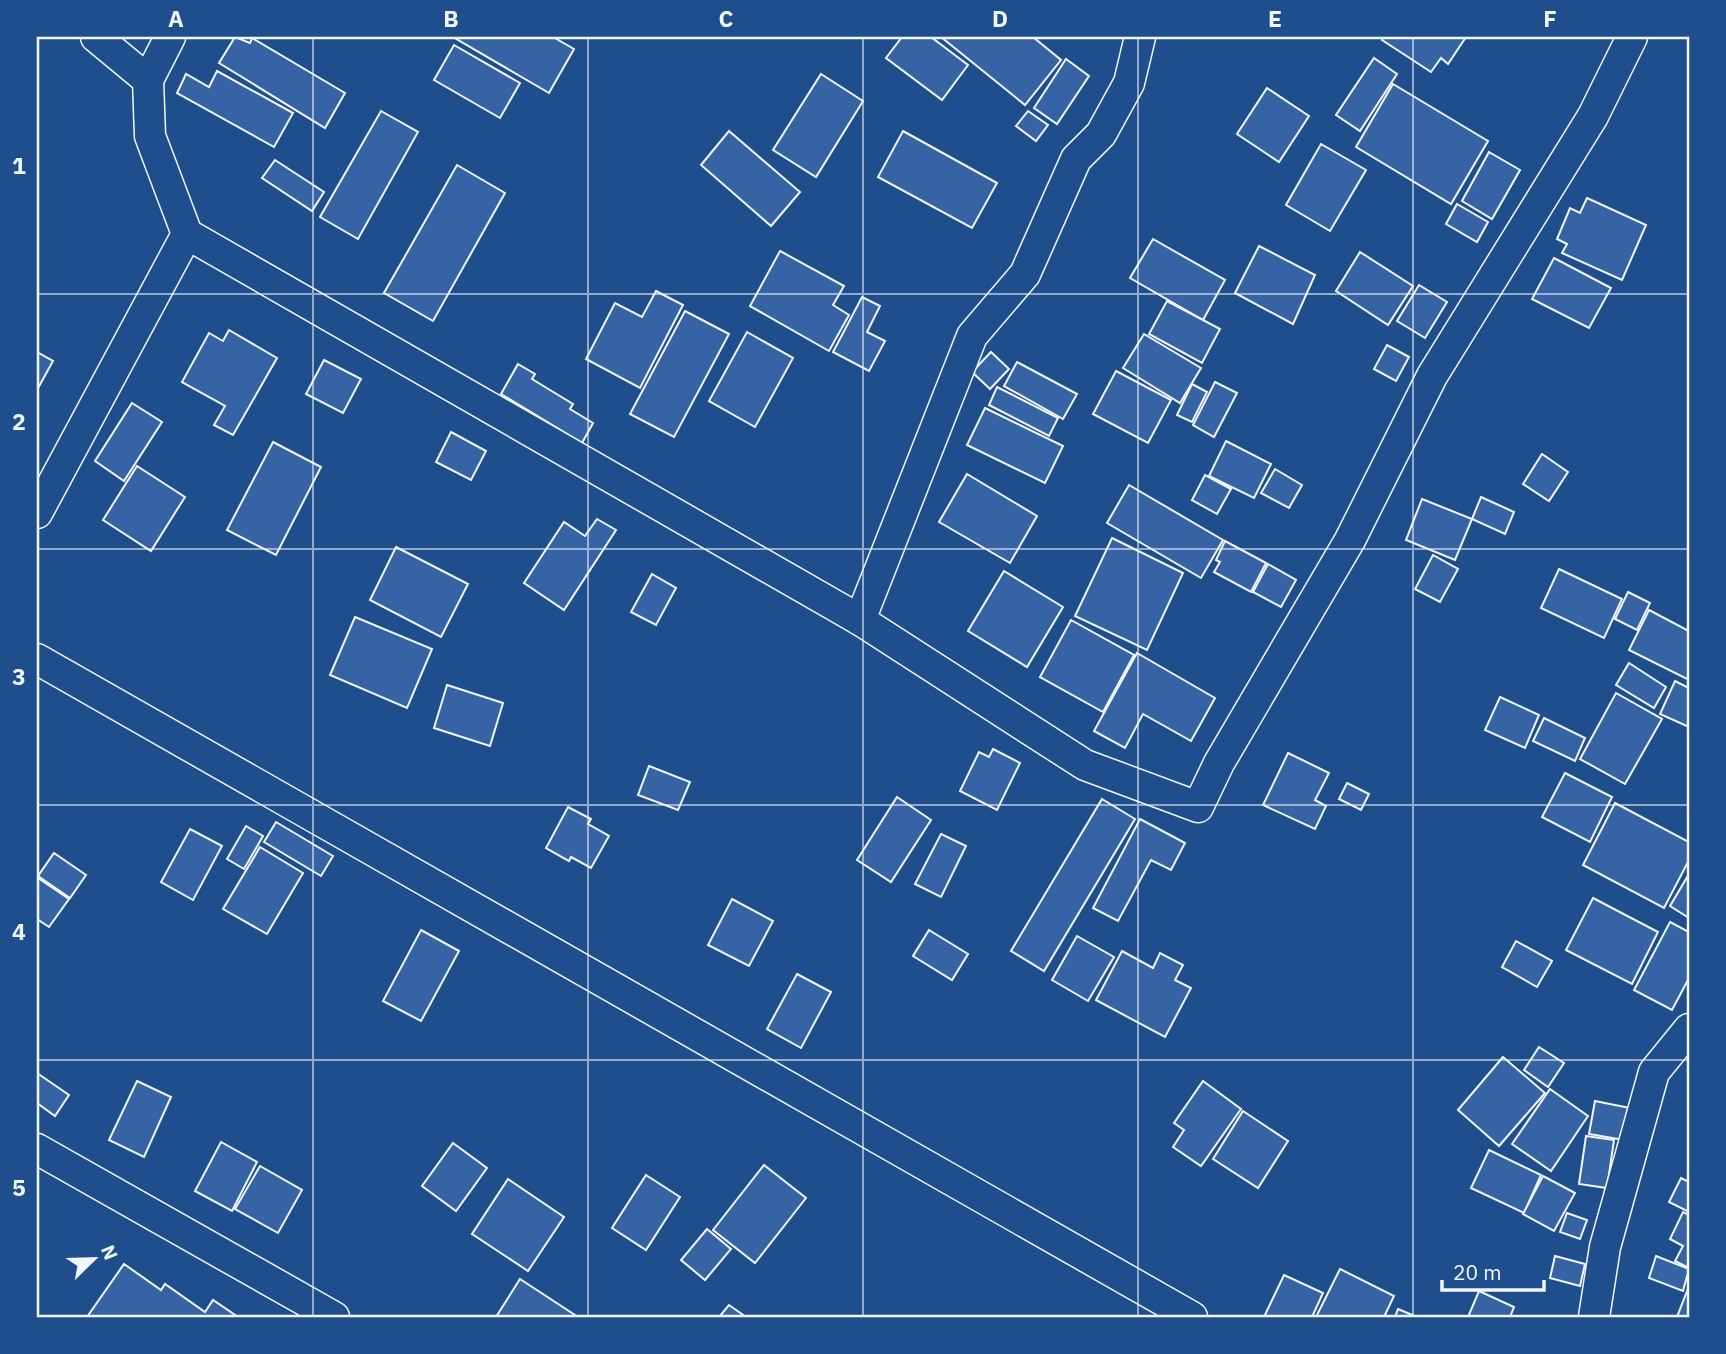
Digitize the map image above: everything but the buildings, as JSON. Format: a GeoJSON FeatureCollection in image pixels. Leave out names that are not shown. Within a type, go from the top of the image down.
{"type":"FeatureCollection","features":[{"type":"Feature","properties":{"kind":"street"},"geometry":{"type":"LineString","coordinates":[[96,37],[148,80]]}},
{"type":"Feature","properties":{"kind":"street"},"geometry":{"type":"LineString","coordinates":[[170,37],[148,80],[150,136],[187,234],[860,620],[1085,765],[1198,807],[1219,763],[1350,540],[1432,376],[1592,116],[1632,37]]}},
{"type":"Feature","properties":{"kind":"street"},"geometry":{"type":"LineString","coordinates":[[860,620],[972,335],[1025,274],[1076,159],[1101,134],[1129,83],[1140,37]]}},
{"type":"Feature","properties":{"kind":"street"},"geometry":{"type":"LineString","coordinates":[[37,513],[187,234]]}},
{"type":"Feature","properties":{"kind":"street"},"geometry":{"type":"LineString","coordinates":[[37,659],[1192,1317]]}},
{"type":"Feature","properties":{"kind":"street"},"geometry":{"type":"LineString","coordinates":[[1594,1317],[1605,1247],[1654,1072],[1689,1029]]}},
{"type":"Feature","properties":{"kind":"street"},"geometry":{"type":"LineString","coordinates":[[37,1149],[334,1317]]}}]}
